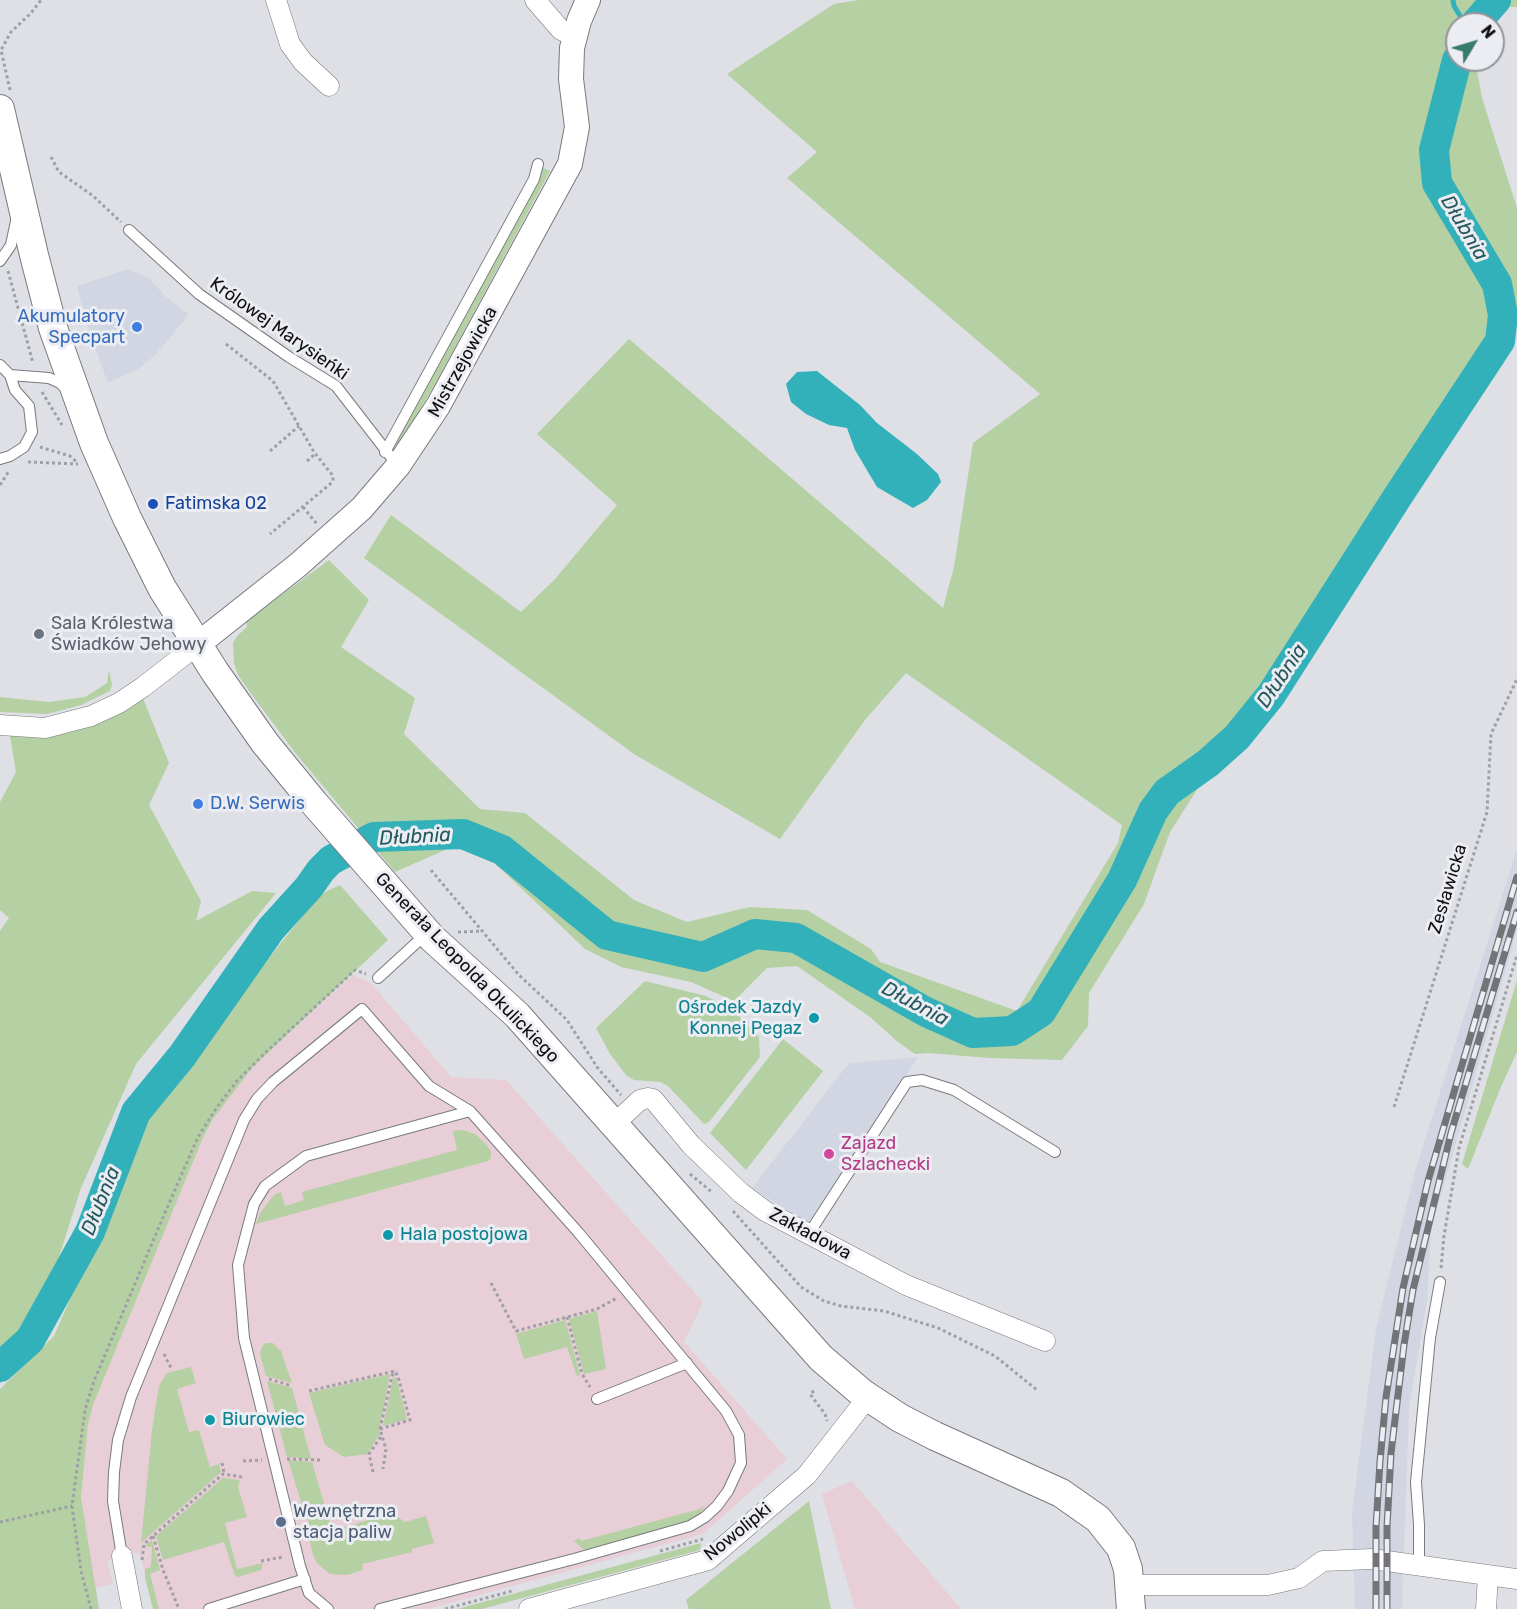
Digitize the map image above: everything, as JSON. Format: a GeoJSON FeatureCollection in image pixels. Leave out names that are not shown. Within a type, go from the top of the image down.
{"type":"FeatureCollection","features":[{"type":"Feature","properties":{"kind":"main road","name":"Generała Leopolda Okulickiego"},"geometry":{"type":"LineString","coordinates":[[0,109],[53,328],[83,416],[106,472],[162,588],[197,645],[265,743],[332,824],[428,933],[620,1112],[821,1358],[868,1397],[900,1418],[1061,1493],[1098,1519],[1121,1548],[1128,1569],[1130,1597]]}},
{"type":"Feature","properties":{"kind":"street"},"geometry":{"type":"LineString","coordinates":[[276,0],[290,44],[303,62],[329,86]]}},
{"type":"Feature","properties":{"kind":"street"},"geometry":{"type":"LineString","coordinates":[[535,0],[561,30],[574,36]]}},
{"type":"Feature","properties":{"kind":"street","name":"Mistrzejowicka"},"geometry":{"type":"LineString","coordinates":[[197,645],[298,565],[340,528],[371,498],[392,459],[426,426],[460,368],[570,164],[577,127],[571,69],[574,36],[588,0]]}},
{"type":"Feature","properties":{"kind":"street"},"geometry":{"type":"LineString","coordinates":[[0,725],[45,728],[91,716],[128,697],[197,645]]}},
{"type":"Feature","properties":{"kind":"street","name":"Zakładowa"},"geometry":{"type":"LineString","coordinates":[[620,1112],[640,1100],[653,1099],[691,1144],[741,1193],[765,1211],[906,1285],[1045,1341]]}},
{"type":"Feature","properties":{"kind":"street","name":"Nowolipki"},"geometry":{"type":"LineString","coordinates":[[529,1609],[567,1604],[708,1560],[807,1475],[868,1397]]}},
{"type":"Feature","properties":{"kind":"street"},"geometry":{"type":"LineString","coordinates":[[122,1556],[132,1609]]}},
{"type":"Feature","properties":{"kind":"street"},"geometry":{"type":"LineString","coordinates":[[1130,1597],[1268,1585],[1299,1578],[1323,1561],[1372,1559],[1517,1578]]}},
{"type":"Feature","properties":{"kind":"street"},"geometry":{"type":"LineString","coordinates":[[1486,1609],[1488,1575]]}},
{"type":"Feature","properties":{"kind":"lane"},"geometry":{"type":"LineString","coordinates":[[392,459],[534,179],[538,164]]}},
{"type":"Feature","properties":{"kind":"lane"},"geometry":{"type":"LineString","coordinates":[[0,261],[8,251],[14,236],[18,188]]}},
{"type":"Feature","properties":{"kind":"lane","name":"Królowej Marysieńki"},"geometry":{"type":"LineString","coordinates":[[129,230],[199,294],[289,357],[336,386],[392,459]]}},
{"type":"Feature","properties":{"kind":"lane"},"geometry":{"type":"LineString","coordinates":[[0,365],[10,375],[15,390],[30,410],[32,432],[27,443],[10,456],[0,459]]}},
{"type":"Feature","properties":{"kind":"lane"},"geometry":{"type":"LineString","coordinates":[[10,375],[36,375],[55,380],[70,395],[83,416]]}},
{"type":"Feature","properties":{"kind":"lane"},"geometry":{"type":"LineString","coordinates":[[378,978],[428,933]]}},
{"type":"Feature","properties":{"kind":"lane"},"geometry":{"type":"LineString","coordinates":[[122,1556],[113,1501],[118,1440],[131,1398],[244,1120],[257,1099],[273,1082],[362,1008],[429,1086],[470,1111],[579,1232],[726,1411],[739,1435],[741,1463],[728,1491],[705,1517],[690,1526],[380,1609]]}},
{"type":"Feature","properties":{"kind":"lane"},"geometry":{"type":"LineString","coordinates":[[808,1235],[907,1082],[922,1080],[954,1090],[1055,1152]]}},
{"type":"Feature","properties":{"kind":"lane"},"geometry":{"type":"LineString","coordinates":[[328,1609],[309,1593],[297,1555],[244,1338],[238,1265],[254,1204],[265,1186],[306,1156],[470,1111]]}},
{"type":"Feature","properties":{"kind":"lane"},"geometry":{"type":"LineString","coordinates":[[1419,1565],[1416,1482],[1430,1338],[1440,1282]]}},
{"type":"Feature","properties":{"kind":"lane"},"geometry":{"type":"LineString","coordinates":[[597,1399],[687,1363]]}},
{"type":"Feature","properties":{"kind":"lane"},"geometry":{"type":"LineString","coordinates":[[209,1609],[305,1579]]}},
{"type":"Feature","properties":{"kind":"path"},"geometry":{"type":"LineString","coordinates":[[0,49],[11,32],[36,8],[41,0]]}},
{"type":"Feature","properties":{"kind":"path"},"geometry":{"type":"LineString","coordinates":[[51,157],[58,172],[92,195],[129,230]]}},
{"type":"Feature","properties":{"kind":"path"},"geometry":{"type":"LineString","coordinates":[[226,344],[273,381],[315,454],[333,476],[333,481],[270,534]]}},
{"type":"Feature","properties":{"kind":"path"},"geometry":{"type":"LineString","coordinates":[[270,451],[300,426]]}},
{"type":"Feature","properties":{"kind":"path"},"geometry":{"type":"LineString","coordinates":[[26,461],[79,464],[70,456],[27,443]]}},
{"type":"Feature","properties":{"kind":"path"},"geometry":{"type":"LineString","coordinates":[[307,461],[315,454]]}},
{"type":"Feature","properties":{"kind":"path"},"geometry":{"type":"LineString","coordinates":[[0,485],[10,469]]}},
{"type":"Feature","properties":{"kind":"path"},"geometry":{"type":"LineString","coordinates":[[303,507],[320,529]]}},
{"type":"Feature","properties":{"kind":"path","name":"Zesławicka"},"geometry":{"type":"LineString","coordinates":[[1394,1107],[1487,812],[1491,734],[1517,679]]}},
{"type":"Feature","properties":{"kind":"path"},"geometry":{"type":"LineString","coordinates":[[431,870],[519,975],[567,1020],[597,1067],[620,1112]]}},
{"type":"Feature","properties":{"kind":"path"},"geometry":{"type":"LineString","coordinates":[[1440,1282],[1444,1236],[1459,1148],[1517,955]]}},
{"type":"Feature","properties":{"kind":"path"},"geometry":{"type":"LineString","coordinates":[[91,1609],[81,1571],[72,1506],[85,1410],[94,1381],[198,1137],[217,1107],[237,1081],[265,1053],[355,970],[358,971]]}},
{"type":"Feature","properties":{"kind":"path"},"geometry":{"type":"LineString","coordinates":[[728,1205],[801,1287],[824,1300],[841,1306],[884,1311],[938,1329],[995,1356],[1037,1390]]}},
{"type":"Feature","properties":{"kind":"path"},"geometry":{"type":"LineString","coordinates":[[491,1283],[516,1331],[597,1310],[628,1292]]}},
{"type":"Feature","properties":{"kind":"path"},"geometry":{"type":"LineString","coordinates":[[567,1317],[582,1374]]}},
{"type":"Feature","properties":{"kind":"path"},"geometry":{"type":"LineString","coordinates":[[164,1354],[172,1370]]}},
{"type":"Feature","properties":{"kind":"path"},"geometry":{"type":"LineString","coordinates":[[309,1391],[395,1371]]}},
{"type":"Feature","properties":{"kind":"path"},"geometry":{"type":"LineString","coordinates":[[383,1469],[386,1449],[380,1429],[395,1371]]}},
{"type":"Feature","properties":{"kind":"path"},"geometry":{"type":"LineString","coordinates":[[380,1429],[410,1420],[395,1371]]}},
{"type":"Feature","properties":{"kind":"path"},"geometry":{"type":"LineString","coordinates":[[267,1378],[292,1386]]}},
{"type":"Feature","properties":{"kind":"path"},"geometry":{"type":"LineString","coordinates":[[814,1391],[810,1394],[825,1414],[828,1427]]}},
{"type":"Feature","properties":{"kind":"path"},"geometry":{"type":"LineString","coordinates":[[373,1473],[369,1454],[382,1435]]}},
{"type":"Feature","properties":{"kind":"path"},"geometry":{"type":"LineString","coordinates":[[288,1458],[320,1460]]}},
{"type":"Feature","properties":{"kind":"path"},"geometry":{"type":"LineString","coordinates":[[222,1463],[224,1474]]}},
{"type":"Feature","properties":{"kind":"path"},"geometry":{"type":"LineString","coordinates":[[224,1474],[242,1477]]}},
{"type":"Feature","properties":{"kind":"path"},"geometry":{"type":"LineString","coordinates":[[143,1547],[224,1474]]}},
{"type":"Feature","properties":{"kind":"path"},"geometry":{"type":"LineString","coordinates":[[0,1522],[72,1506]]}},
{"type":"Feature","properties":{"kind":"path"},"geometry":{"type":"LineString","coordinates":[[153,1536],[163,1570],[179,1609]]}},
{"type":"Feature","properties":{"kind":"path"},"geometry":{"type":"LineString","coordinates":[[261,1561],[297,1555]]}},
{"type":"Feature","properties":{"kind":"shaded area"},"geometry":{"type":"Polygon","coordinates":[[[128,269],[149,278],[165,296],[188,314],[155,355],[140,368],[108,383],[88,328],[77,286],[128,269]]]}},
{"type":"Feature","properties":{"kind":"shaded area"},"geometry":{"type":"Polygon","coordinates":[[[1517,849],[1517,930],[1431,1230],[1427,1301],[1409,1409],[1402,1609],[1355,1609],[1352,1512],[1376,1329],[1415,1171],[1517,849]]]}},
{"type":"Feature","properties":{"kind":"shaded area"},"geometry":{"type":"Polygon","coordinates":[[[353,975],[371,983],[451,1077],[506,1080],[703,1302],[684,1342],[787,1459],[703,1534],[428,1609],[155,1609],[139,1552],[107,1561],[113,1584],[95,1588],[81,1498],[88,1424],[93,1405],[202,1140],[220,1109],[252,1068],[353,975]]]}},
{"type":"Feature","properties":{"kind":"shaded area"},"geometry":{"type":"Polygon","coordinates":[[[918,1057],[809,1224],[752,1188],[849,1063],[918,1057]]]}},
{"type":"Feature","properties":{"kind":"shaded area"},"geometry":{"type":"Polygon","coordinates":[[[852,1481],[961,1609],[855,1609],[822,1494],[852,1481]]]}},
{"type":"Feature","properties":{"kind":"green space"},"geometry":{"type":"Polygon","coordinates":[[[859,0],[1517,0],[1517,7],[1506,7],[1501,12],[1445,12],[1445,72],[1477,72],[1482,98],[1517,208],[1517,323],[1421,439],[1170,832],[1144,904],[1089,993],[1088,1026],[1062,1060],[915,1054],[870,1017],[797,966],[767,968],[734,1001],[691,982],[621,967],[585,949],[481,850],[452,847],[395,872],[297,755],[238,675],[234,663],[233,643],[247,627],[246,621],[329,560],[369,600],[341,647],[415,698],[404,734],[480,809],[525,813],[634,900],[687,922],[750,907],[807,910],[871,949],[880,962],[1017,1011],[1118,843],[1122,825],[906,673],[865,720],[780,839],[634,754],[364,558],[391,515],[521,612],[555,579],[617,505],[537,434],[629,339],[943,608],[954,567],[973,443],[1040,394],[787,178],[817,152],[727,74],[834,4],[859,0]]]}},
{"type":"Feature","properties":{"kind":"green space"},"geometry":{"type":"Polygon","coordinates":[[[543,168],[550,171],[439,377],[396,446],[396,442],[543,168]]]}},
{"type":"Feature","properties":{"kind":"green space"},"geometry":{"type":"Polygon","coordinates":[[[109,670],[112,685],[110,691],[81,705],[47,714],[0,712],[0,697],[49,702],[85,697],[107,683],[109,670]]]}},
{"type":"Feature","properties":{"kind":"green space"},"geometry":{"type":"Polygon","coordinates":[[[142,696],[169,763],[149,805],[201,901],[196,921],[252,891],[276,893],[136,1064],[81,1188],[57,1263],[16,1340],[0,1353],[0,931],[9,918],[0,910],[0,802],[16,772],[10,736],[42,736],[142,696]]]}},
{"type":"Feature","properties":{"kind":"green space"},"geometry":{"type":"Polygon","coordinates":[[[340,885],[388,940],[252,1068],[213,1119],[202,1140],[93,1405],[88,1424],[81,1498],[99,1609],[0,1609],[0,1389],[54,1336],[147,1122],[231,1006],[284,939],[321,894],[340,885]]]}},
{"type":"Feature","properties":{"kind":"green space"},"geometry":{"type":"Polygon","coordinates":[[[1517,980],[1517,1052],[1468,1169],[1462,1164],[1517,980]]]}},
{"type":"Feature","properties":{"kind":"green space"},"geometry":{"type":"Polygon","coordinates":[[[645,981],[706,996],[733,1010],[759,1037],[760,1057],[709,1122],[704,1124],[668,1086],[660,1082],[634,1080],[626,1075],[610,1054],[596,1028],[645,981]]]}},
{"type":"Feature","properties":{"kind":"green space"},"geometry":{"type":"Polygon","coordinates":[[[783,1039],[823,1071],[746,1170],[710,1133],[783,1039]]]}},
{"type":"Feature","properties":{"kind":"green space"},"geometry":{"type":"Polygon","coordinates":[[[463,1130],[475,1134],[486,1144],[491,1152],[491,1158],[488,1161],[256,1224],[260,1213],[274,1195],[281,1192],[285,1206],[304,1200],[302,1192],[457,1150],[453,1131],[463,1130]]]}},
{"type":"Feature","properties":{"kind":"green space"},"geometry":{"type":"Polygon","coordinates":[[[597,1311],[606,1369],[584,1374],[569,1319],[597,1311]]]}},
{"type":"Feature","properties":{"kind":"green space"},"geometry":{"type":"Polygon","coordinates":[[[565,1320],[580,1375],[577,1376],[567,1347],[524,1359],[516,1334],[565,1320]]]}},
{"type":"Feature","properties":{"kind":"green space"},"geometry":{"type":"Polygon","coordinates":[[[266,1343],[273,1343],[281,1351],[292,1383],[266,1376],[260,1354],[262,1346],[266,1343]]]}},
{"type":"Feature","properties":{"kind":"green space"},"geometry":{"type":"Polygon","coordinates":[[[191,1367],[196,1383],[177,1389],[189,1432],[199,1430],[210,1467],[219,1464],[221,1472],[141,1543],[152,1430],[159,1386],[167,1373],[191,1367]]]}},
{"type":"Feature","properties":{"kind":"green space"},"geometry":{"type":"Polygon","coordinates":[[[390,1374],[380,1434],[367,1454],[344,1457],[325,1445],[309,1393],[390,1374]]]}},
{"type":"Feature","properties":{"kind":"green space"},"geometry":{"type":"Polygon","coordinates":[[[396,1377],[407,1419],[383,1426],[393,1378],[396,1377]]]}},
{"type":"Feature","properties":{"kind":"green space"},"geometry":{"type":"Polygon","coordinates":[[[267,1381],[292,1388],[311,1459],[287,1457],[267,1381]]]}},
{"type":"Feature","properties":{"kind":"green space"},"geometry":{"type":"Polygon","coordinates":[[[288,1460],[312,1462],[332,1531],[382,1516],[380,1508],[405,1522],[426,1516],[434,1543],[412,1549],[412,1552],[362,1564],[363,1570],[347,1575],[330,1574],[317,1563],[313,1555],[309,1537],[312,1536],[306,1513],[315,1509],[313,1505],[304,1511],[288,1460]]]}},
{"type":"Feature","properties":{"kind":"green space"},"geometry":{"type":"Polygon","coordinates":[[[223,1478],[240,1480],[238,1487],[247,1517],[225,1523],[237,1569],[263,1563],[261,1570],[235,1576],[224,1542],[163,1560],[156,1536],[223,1478]]]}},
{"type":"Feature","properties":{"kind":"green space"},"geometry":{"type":"Polygon","coordinates":[[[809,1501],[831,1609],[689,1609],[686,1600],[809,1501]]]}},
{"type":"Feature","properties":{"kind":"green space"},"geometry":{"type":"Polygon","coordinates":[[[705,1505],[698,1516],[683,1523],[609,1544],[584,1550],[574,1541],[700,1509],[705,1505]]]}},
{"type":"Feature","properties":{"kind":"green space"},"geometry":{"type":"Polygon","coordinates":[[[152,1540],[160,1570],[150,1574],[159,1609],[153,1609],[145,1578],[145,1569],[151,1567],[152,1547],[145,1546],[152,1540]]]}},
{"type":"Feature","properties":{"kind":"green space"},"geometry":{"type":"Polygon","coordinates":[[[701,1543],[700,1550],[482,1609],[457,1609],[701,1543]]]}},
{"type":"Feature","properties":{"kind":"water"},"geometry":{"type":"Polygon","coordinates":[[[817,371],[860,405],[877,423],[917,454],[938,474],[941,482],[927,500],[913,508],[877,487],[855,450],[847,428],[829,425],[806,414],[791,402],[786,384],[797,372],[817,371]]]}},
{"type":"Feature","properties":{"kind":"water"},"geometry":{"type":"Polygon","coordinates":[[[16,1340],[30,1340],[17,1365],[0,1383],[0,1353],[16,1340]]]}},
{"type":"Feature","properties":{"kind":"waterway"},"geometry":{"type":"LineString","coordinates":[[1453,0],[1458,12]]}},
{"type":"Feature","properties":{"kind":"waterway","name":"Dłubnia"},"geometry":{"type":"LineString","coordinates":[[1486,12],[1496,0]]}},
{"type":"Feature","properties":{"kind":"waterway","name":"Dłubnia"},"geometry":{"type":"LineString","coordinates":[[0,1367],[30,1340],[90,1232],[136,1112],[182,1056],[271,929],[309,887],[321,870],[331,860],[374,837],[463,834],[502,850],[607,935],[703,957],[755,934],[796,938],[926,1012],[973,1033],[1012,1031],[1041,1012],[1122,880],[1153,811],[1167,792],[1208,763],[1237,737],[1271,695],[1500,341],[1503,315],[1497,284],[1437,183],[1434,150],[1454,72]]}},
{"type":"Feature","properties":{"kind":"railway"},"geometry":{"type":"LineString","coordinates":[[1376,1609],[1376,1527],[1380,1461],[1386,1397],[1403,1288],[1428,1181],[1517,877]]}},
{"type":"Feature","properties":{"kind":"railway"},"geometry":{"type":"LineString","coordinates":[[1387,1609],[1387,1527],[1391,1453],[1413,1290],[1451,1133],[1517,912]]}},
{"type":"Feature","properties":{"kind":"place","name":"Akumulatory Specpart"},"geometry":{"type":"Point","coordinates":[137,327]}},
{"type":"Feature","properties":{"kind":"place","name":"Fatimska 02"},"geometry":{"type":"Point","coordinates":[153,504]}},
{"type":"Feature","properties":{"kind":"place","name":"Sala Królestwa Świadków Jehowy"},"geometry":{"type":"Point","coordinates":[39,634]}},
{"type":"Feature","properties":{"kind":"place","name":"D.W. Serwis"},"geometry":{"type":"Point","coordinates":[198,804]}},
{"type":"Feature","properties":{"kind":"place","name":"Ośrodek Jazdy Konnej Pegaz"},"geometry":{"type":"Point","coordinates":[814,1018]}},
{"type":"Feature","properties":{"kind":"place","name":"Zajazd Szlachecki"},"geometry":{"type":"Point","coordinates":[829,1154]}},
{"type":"Feature","properties":{"kind":"place","name":"Hala postojowa"},"geometry":{"type":"Point","coordinates":[388,1235]}},
{"type":"Feature","properties":{"kind":"place","name":"Biurowiec"},"geometry":{"type":"Point","coordinates":[210,1420]}},
{"type":"Feature","properties":{"kind":"place","name":"Wewnętrzna stacja paliw"},"geometry":{"type":"Point","coordinates":[281,1522]}}]}
